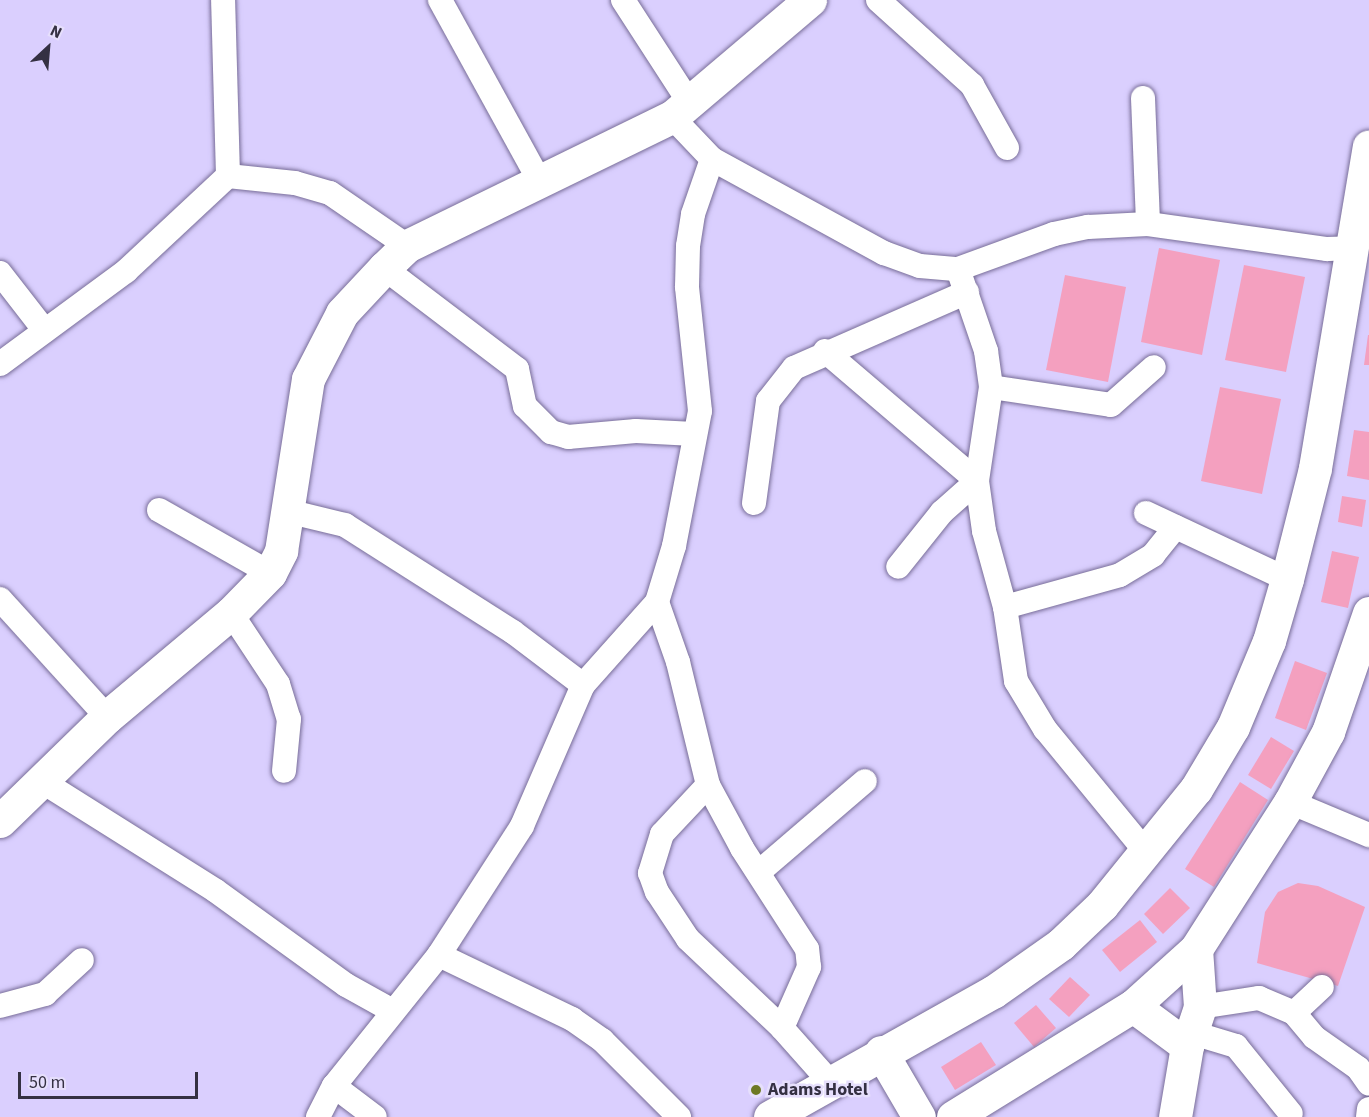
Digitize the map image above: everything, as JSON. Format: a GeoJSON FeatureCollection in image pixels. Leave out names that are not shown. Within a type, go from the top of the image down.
{"type":"FeatureCollection","features":[{"type":"Feature","properties":{"kind":"main road"},"geometry":{"type":"LineString","coordinates":[[0,820],[43,782],[106,717],[231,613],[270,573],[281,551],[308,379],[342,313],[384,268],[407,246],[540,182],[681,110],[810,0]]}},
{"type":"Feature","properties":{"kind":"main road"},"geometry":{"type":"LineString","coordinates":[[770,1117],[881,1052],[993,992],[1061,944],[1102,905],[1196,789],[1233,727],[1269,641],[1287,579],[1315,468],[1360,248],[1369,146]]}},
{"type":"Feature","properties":{"kind":"main road"},"geometry":{"type":"LineString","coordinates":[[953,1117],[1133,1006],[1197,949],[1290,802],[1328,732],[1364,656],[1369,613]]}},
{"type":"Feature","properties":{"kind":"main road"},"geometry":{"type":"LineString","coordinates":[[1175,1117],[1194,1029],[1197,949]]}},
{"type":"Feature","properties":{"kind":"main road"},"geometry":{"type":"LineString","coordinates":[[1133,1006],[1194,1029]]}},
{"type":"Feature","properties":{"kind":"main road"},"geometry":{"type":"LineString","coordinates":[[881,1052],[919,1117]]}},
{"type":"Feature","properties":{"kind":"street"},"geometry":{"type":"LineString","coordinates":[[0,364],[126,271],[228,176],[223,0]]}},
{"type":"Feature","properties":{"kind":"street"},"geometry":{"type":"LineString","coordinates":[[440,0],[540,182]]}},
{"type":"Feature","properties":{"kind":"street"},"geometry":{"type":"LineString","coordinates":[[623,0],[681,110],[712,159],[884,253],[920,266],[958,269],[1054,234],[1088,227],[1148,224],[1328,249],[1360,248]]}},
{"type":"Feature","properties":{"kind":"street"},"geometry":{"type":"LineString","coordinates":[[878,0],[972,85],[1006,148]]}},
{"type":"Feature","properties":{"kind":"street"},"geometry":{"type":"LineString","coordinates":[[1143,98],[1148,224]]}},
{"type":"Feature","properties":{"kind":"street"},"geometry":{"type":"LineString","coordinates":[[318,1117],[334,1086],[440,955],[522,826],[584,685],[657,602],[674,546],[700,411],[687,288],[688,246],[693,214],[712,159]]}},
{"type":"Feature","properties":{"kind":"street"},"geometry":{"type":"LineString","coordinates":[[228,176],[295,183],[330,193],[407,246]]}},
{"type":"Feature","properties":{"kind":"street"},"geometry":{"type":"LineString","coordinates":[[384,268],[517,369],[525,406],[551,432],[568,437],[636,431],[694,434]]}},
{"type":"Feature","properties":{"kind":"street"},"geometry":{"type":"LineString","coordinates":[[958,269],[967,292],[991,387],[977,481],[1005,607],[1009,660],[1024,700],[1146,852]]}},
{"type":"Feature","properties":{"kind":"street"},"geometry":{"type":"LineString","coordinates":[[0,273],[45,331]]}},
{"type":"Feature","properties":{"kind":"street"},"geometry":{"type":"LineString","coordinates":[[754,503],[768,401],[794,368],[825,351],[967,292]]}},
{"type":"Feature","properties":{"kind":"street"},"geometry":{"type":"LineString","coordinates":[[825,351],[977,481]]}},
{"type":"Feature","properties":{"kind":"street"},"geometry":{"type":"LineString","coordinates":[[991,387],[1111,405],[1154,367]]}},
{"type":"Feature","properties":{"kind":"street"},"geometry":{"type":"LineString","coordinates":[[898,567],[942,512],[977,481]]}},
{"type":"Feature","properties":{"kind":"street"},"geometry":{"type":"LineString","coordinates":[[159,510],[270,573]]}},
{"type":"Feature","properties":{"kind":"street"},"geometry":{"type":"LineString","coordinates":[[287,511],[327,518],[354,530],[513,632],[584,685]]}},
{"type":"Feature","properties":{"kind":"street"},"geometry":{"type":"LineString","coordinates":[[1146,513],[1287,579]]}},
{"type":"Feature","properties":{"kind":"street"},"geometry":{"type":"LineString","coordinates":[[1005,607],[1120,575],[1153,555],[1176,527]]}},
{"type":"Feature","properties":{"kind":"street"},"geometry":{"type":"LineString","coordinates":[[0,599],[106,717]]}},
{"type":"Feature","properties":{"kind":"street"},"geometry":{"type":"LineString","coordinates":[[657,602],[678,662],[708,785],[807,949],[808,967],[782,1028]]}},
{"type":"Feature","properties":{"kind":"street"},"geometry":{"type":"LineString","coordinates":[[231,613],[278,684],[289,719],[284,771]]}},
{"type":"Feature","properties":{"kind":"street"},"geometry":{"type":"LineString","coordinates":[[43,782],[216,891],[346,985],[393,1011]]}},
{"type":"Feature","properties":{"kind":"street"},"geometry":{"type":"LineString","coordinates":[[760,871],[865,782]]}},
{"type":"Feature","properties":{"kind":"street"},"geometry":{"type":"LineString","coordinates":[[708,785],[662,834],[650,873],[688,939],[782,1028],[830,1082]]}},
{"type":"Feature","properties":{"kind":"street"},"geometry":{"type":"LineString","coordinates":[[1290,802],[1369,835]]}},
{"type":"Feature","properties":{"kind":"street"},"geometry":{"type":"LineString","coordinates":[[440,955],[572,1018],[602,1040],[679,1117]]}},
{"type":"Feature","properties":{"kind":"street"},"geometry":{"type":"LineString","coordinates":[[0,1006],[45,994],[82,960]]}},
{"type":"Feature","properties":{"kind":"street"},"geometry":{"type":"LineString","coordinates":[[1294,1012],[1322,987]]}},
{"type":"Feature","properties":{"kind":"street"},"geometry":{"type":"LineString","coordinates":[[1194,1029],[1258,998],[1294,1012],[1314,1037],[1358,1068],[1369,1084]]}},
{"type":"Feature","properties":{"kind":"street"},"geometry":{"type":"LineString","coordinates":[[1194,1029],[1236,1046],[1291,1114]]}},
{"type":"Feature","properties":{"kind":"street"},"geometry":{"type":"LineString","coordinates":[[334,1086],[375,1117]]}},
{"type":"Feature","properties":{"kind":"street"},"geometry":{"type":"LineString","coordinates":[[1368,1117],[1369,1109]]}},
{"type":"Feature","properties":{"kind":"building"},"geometry":{"type":"Polygon","coordinates":[[[1159,248],[1220,260],[1202,355],[1141,342],[1159,248]]]}},
{"type":"Feature","properties":{"kind":"building"},"geometry":{"type":"Polygon","coordinates":[[[1244,265],[1305,277],[1286,372],[1225,360],[1244,265]]]}},
{"type":"Feature","properties":{"kind":"building"},"geometry":{"type":"Polygon","coordinates":[[[1065,275],[1126,287],[1108,382],[1046,370],[1065,275]]]}},
{"type":"Feature","properties":{"kind":"building"},"geometry":{"type":"Polygon","coordinates":[[[1368,335],[1369,365],[1364,365],[1368,335]]]}},
{"type":"Feature","properties":{"kind":"building"},"geometry":{"type":"Polygon","coordinates":[[[1220,387],[1281,399],[1262,494],[1201,481],[1220,387]]]}},
{"type":"Feature","properties":{"kind":"building"},"geometry":{"type":"Polygon","coordinates":[[[1354,430],[1369,432],[1369,480],[1347,476],[1354,430]]]}},
{"type":"Feature","properties":{"kind":"building"},"geometry":{"type":"Polygon","coordinates":[[[1342,496],[1366,500],[1362,527],[1338,522],[1342,496]]]}},
{"type":"Feature","properties":{"kind":"building"},"geometry":{"type":"Polygon","coordinates":[[[1332,551],[1359,557],[1348,608],[1321,602],[1332,551]]]}},
{"type":"Feature","properties":{"kind":"building"},"geometry":{"type":"Polygon","coordinates":[[[1295,661],[1327,673],[1306,730],[1275,718],[1295,661]]]}},
{"type":"Feature","properties":{"kind":"building"},"geometry":{"type":"Polygon","coordinates":[[[1271,737],[1294,751],[1271,789],[1248,775],[1271,737]]]}},
{"type":"Feature","properties":{"kind":"building"},"geometry":{"type":"Polygon","coordinates":[[[1240,782],[1268,800],[1214,887],[1185,869],[1240,782]]]}},
{"type":"Feature","properties":{"kind":"building"},"geometry":{"type":"Polygon","coordinates":[[[1298,883],[1318,886],[1365,907],[1338,986],[1257,963],[1265,912],[1278,892],[1298,883]]]}},
{"type":"Feature","properties":{"kind":"building"},"geometry":{"type":"Polygon","coordinates":[[[1170,888],[1190,908],[1163,934],[1144,914],[1170,888]]]}},
{"type":"Feature","properties":{"kind":"building"},"geometry":{"type":"Polygon","coordinates":[[[1140,920],[1157,942],[1120,972],[1102,950],[1140,920]]]}},
{"type":"Feature","properties":{"kind":"building"},"geometry":{"type":"Polygon","coordinates":[[[1070,977],[1090,995],[1069,1017],[1049,999],[1070,977]]]}},
{"type":"Feature","properties":{"kind":"building"},"geometry":{"type":"Polygon","coordinates":[[[1036,1005],[1056,1028],[1034,1047],[1014,1023],[1036,1005]]]}},
{"type":"Feature","properties":{"kind":"building"},"geometry":{"type":"Polygon","coordinates":[[[981,1042],[996,1065],[955,1090],[941,1067],[981,1042]]]}},
{"type":"Feature","properties":{"kind":"place","name":"Adams Hotel"},"geometry":{"type":"Point","coordinates":[756,1090]}}]}
